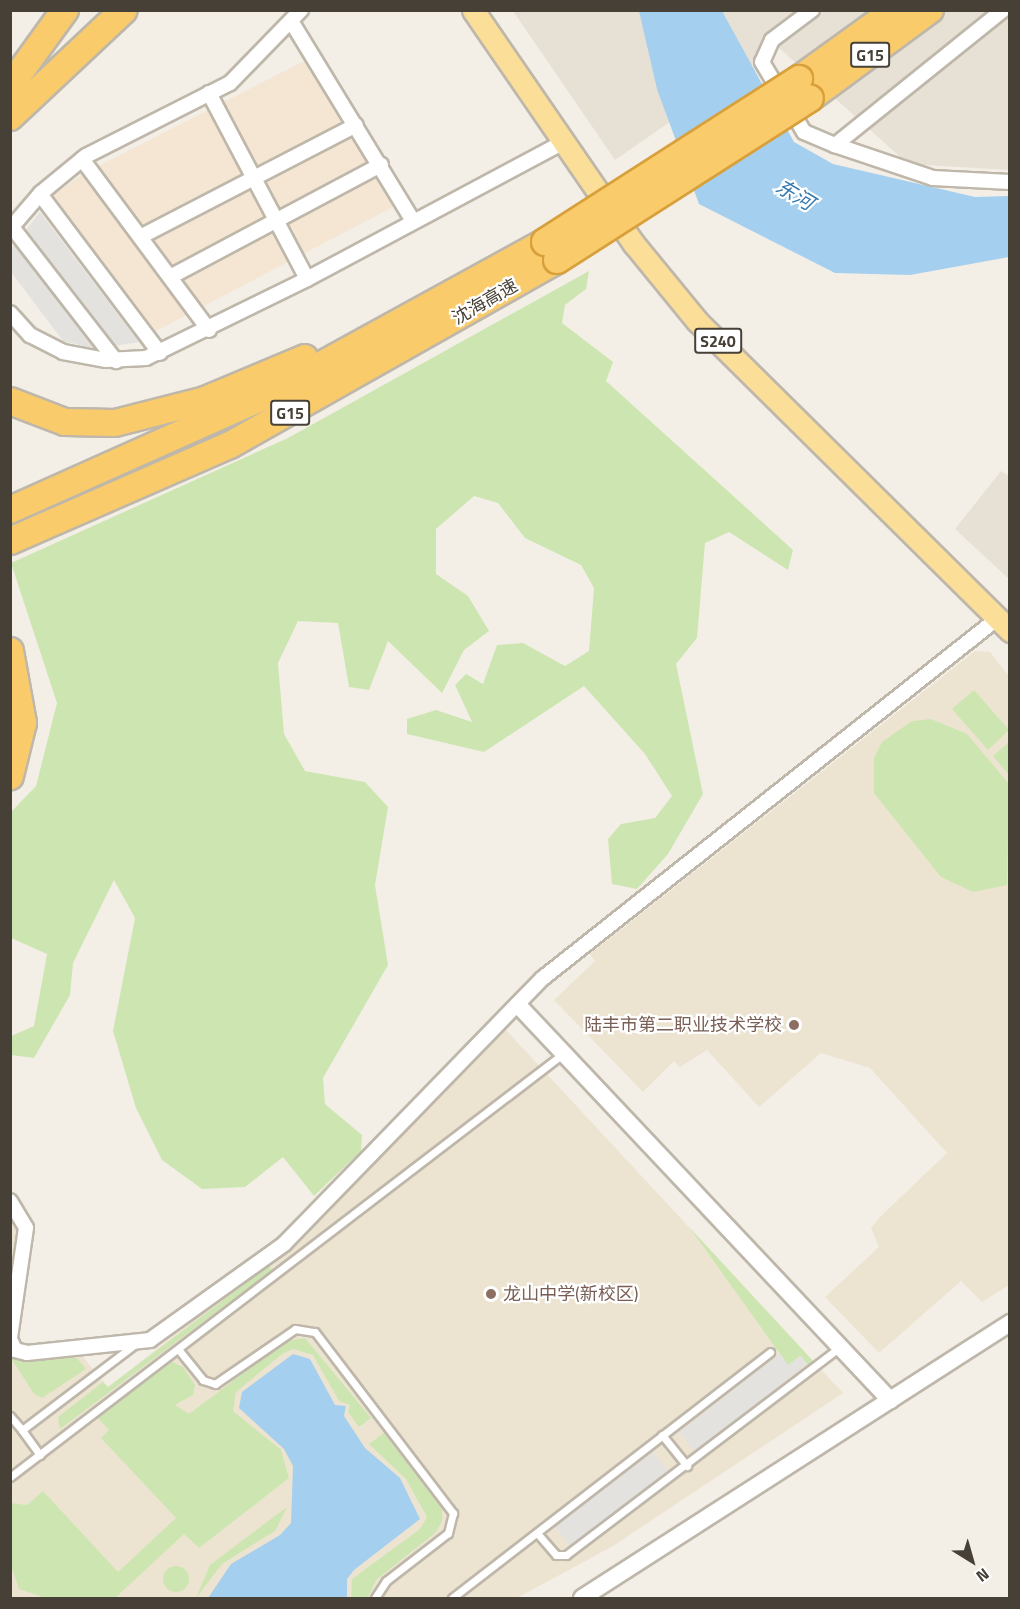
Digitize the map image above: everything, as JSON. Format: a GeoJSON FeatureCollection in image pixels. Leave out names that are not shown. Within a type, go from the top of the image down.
{"type":"FeatureCollection","features":[{"type":"Feature","properties":{"kind":"highway"},"geometry":{"type":"LineString","coordinates":[[10,86],[65,10]]}},
{"type":"Feature","properties":{"kind":"highway"},"geometry":{"type":"LineString","coordinates":[[10,117],[124,10]]}},
{"type":"Feature","properties":{"kind":"highway","name":"沈海高速"},"geometry":{"type":"LineString","coordinates":[[805,89],[894,10]]}},
{"type":"Feature","properties":{"kind":"highway","name":"沈海高速"},"geometry":{"type":"LineString","coordinates":[[10,541],[230,445],[551,251],[930,10]]}},
{"type":"Feature","properties":{"kind":"highway","name":"沈海高速"},"geometry":{"type":"LineString","coordinates":[[10,510],[265,396],[452,290],[551,251]]}},
{"type":"Feature","properties":{"kind":"highway"},"geometry":{"type":"LineString","coordinates":[[10,401],[65,422],[115,423],[159,414],[303,359],[452,290]]}},
{"type":"Feature","properties":{"kind":"highway"},"geometry":{"type":"LineString","coordinates":[[10,651],[24,723],[10,776]]}},
{"type":"Feature","properties":{"kind":"main road","name":"S240"},"geometry":{"type":"LineString","coordinates":[[473,10],[634,244],[697,321],[1004,625]]}},
{"type":"Feature","properties":{"kind":"street"},"geometry":{"type":"LineString","coordinates":[[812,10],[772,40],[762,62],[804,132],[835,145],[933,178],[1010,182]]}},
{"type":"Feature","properties":{"kind":"street"},"geometry":{"type":"LineString","coordinates":[[835,145],[1003,10]]}},
{"type":"Feature","properties":{"kind":"street"},"geometry":{"type":"LineString","coordinates":[[116,361],[11,228],[40,194],[82,159],[230,83],[296,16],[356,125],[413,221]]}},
{"type":"Feature","properties":{"kind":"street"},"geometry":{"type":"LineString","coordinates":[[209,93],[275,221],[308,279]]}},
{"type":"Feature","properties":{"kind":"street"},"geometry":{"type":"LineString","coordinates":[[140,237],[356,125]]}},
{"type":"Feature","properties":{"kind":"street"},"geometry":{"type":"LineString","coordinates":[[10,313],[46,345],[84,359],[116,361],[160,353],[308,279],[565,141]]}},
{"type":"Feature","properties":{"kind":"street"},"geometry":{"type":"LineString","coordinates":[[82,159],[209,330]]}},
{"type":"Feature","properties":{"kind":"street"},"geometry":{"type":"LineString","coordinates":[[170,277],[381,165]]}},
{"type":"Feature","properties":{"kind":"street"},"geometry":{"type":"LineString","coordinates":[[40,194],[160,353]]}},
{"type":"Feature","properties":{"kind":"street"},"geometry":{"type":"LineString","coordinates":[[10,1201],[26,1228],[10,1338],[15,1350],[27,1353],[140,1341],[158,1335],[284,1245],[543,978],[1004,625]]}},
{"type":"Feature","properties":{"kind":"street"},"geometry":{"type":"LineString","coordinates":[[518,1005],[890,1400]]}},
{"type":"Feature","properties":{"kind":"street"},"geometry":{"type":"LineString","coordinates":[[582,1599],[1010,1323]]}},
{"type":"Feature","properties":{"kind":"lane"},"geometry":{"type":"LineString","coordinates":[[10,1477],[564,1053]]}},
{"type":"Feature","properties":{"kind":"lane"},"geometry":{"type":"LineString","coordinates":[[178,1349],[203,1380],[215,1384],[295,1329],[315,1332],[453,1513],[448,1533],[386,1581],[375,1599]]}},
{"type":"Feature","properties":{"kind":"lane"},"geometry":{"type":"LineString","coordinates":[[22,1430],[140,1341]]}},
{"type":"Feature","properties":{"kind":"lane"},"geometry":{"type":"LineString","coordinates":[[537,1533],[552,1553],[566,1555],[687,1466],[840,1346]]}},
{"type":"Feature","properties":{"kind":"lane"},"geometry":{"type":"LineString","coordinates":[[452,1599],[770,1352]]}},
{"type":"Feature","properties":{"kind":"lane"},"geometry":{"type":"LineString","coordinates":[[10,1416],[40,1455]]}},
{"type":"Feature","properties":{"kind":"lane"},"geometry":{"type":"LineString","coordinates":[[662,1435],[687,1466]]}},
{"type":"Feature","properties":{"kind":"shaded area"},"geometry":{"type":"Polygon","coordinates":[[[513,11],[1009,11],[1009,170],[908,164],[778,47],[615,160],[513,11]]]}},
{"type":"Feature","properties":{"kind":"shaded area"},"geometry":{"type":"Polygon","coordinates":[[[304,61],[393,207],[156,331],[51,197],[83,174],[304,61]]]}},
{"type":"Feature","properties":{"kind":"shaded area"},"geometry":{"type":"Polygon","coordinates":[[[40,212],[139,342],[96,349],[63,341],[11,272],[11,249],[40,212]]]}},
{"type":"Feature","properties":{"kind":"shaded area"},"geometry":{"type":"Polygon","coordinates":[[[1001,471],[1009,476],[1009,579],[955,529],[1001,471]]]}},
{"type":"Feature","properties":{"kind":"shaded area","name":"陆丰市第二职业技术学校"},"geometry":{"type":"Polygon","coordinates":[[[975,651],[990,652],[1009,676],[1009,1285],[982,1302],[961,1281],[879,1353],[825,1297],[879,1247],[871,1228],[879,1218],[947,1153],[870,1068],[821,1053],[759,1107],[707,1050],[680,1067],[674,1061],[643,1092],[554,1000],[595,961],[590,954],[975,651]]]}},
{"type":"Feature","properties":{"kind":"shaded area","name":"龙山中学(新校区)"},"geometry":{"type":"Polygon","coordinates":[[[506,1030],[843,1393],[613,1546],[517,1598],[11,1598],[11,1358],[83,1357],[108,1387],[301,1237],[506,1030]]]}},
{"type":"Feature","properties":{"kind":"shaded area"},"geometry":{"type":"Polygon","coordinates":[[[11,1208],[19,1217],[11,1287],[11,1208]]]}},
{"type":"Feature","properties":{"kind":"shaded area"},"geometry":{"type":"Polygon","coordinates":[[[780,1354],[788,1365],[801,1356],[807,1364],[695,1452],[679,1432],[780,1354]]]}},
{"type":"Feature","properties":{"kind":"shaded area"},"geometry":{"type":"Polygon","coordinates":[[[653,1452],[668,1471],[570,1546],[555,1527],[653,1452]]]}},
{"type":"Feature","properties":{"kind":"green space"},"geometry":{"type":"Polygon","coordinates":[[[589,271],[586,289],[565,305],[562,323],[613,362],[606,381],[793,550],[788,570],[729,532],[705,543],[697,638],[676,664],[703,794],[668,854],[637,889],[612,884],[608,839],[621,824],[655,818],[672,796],[645,754],[584,686],[484,752],[407,734],[407,719],[436,710],[472,722],[455,685],[466,674],[483,684],[497,645],[523,643],[565,666],[589,651],[594,588],[581,565],[525,538],[498,503],[474,496],[436,529],[436,574],[468,596],[489,631],[464,650],[442,693],[388,641],[369,690],[349,687],[338,623],[298,621],[278,663],[284,734],[305,771],[365,782],[388,807],[375,885],[388,965],[323,1078],[325,1104],[362,1135],[361,1151],[314,1196],[283,1157],[245,1187],[202,1189],[162,1160],[136,1108],[113,1031],[135,918],[114,880],[73,963],[70,995],[34,1058],[11,1055],[11,1036],[34,1026],[47,954],[11,938],[11,812],[36,786],[57,703],[11,563],[288,438],[589,271]]]}},
{"type":"Feature","properties":{"kind":"green space"},"geometry":{"type":"Polygon","coordinates":[[[974,690],[1009,730],[988,750],[952,709],[974,690]]]}},
{"type":"Feature","properties":{"kind":"green space"},"geometry":{"type":"Polygon","coordinates":[[[931,719],[967,734],[1009,784],[1007,885],[973,892],[941,877],[874,793],[874,758],[882,742],[912,721],[931,719]]]}},
{"type":"Feature","properties":{"kind":"green space"},"geometry":{"type":"Polygon","coordinates":[[[1009,742],[1009,775],[993,756],[1009,742]]]}},
{"type":"Feature","properties":{"kind":"green space"},"geometry":{"type":"Polygon","coordinates":[[[19,1217],[20,1226],[11,1287],[11,1264],[19,1217]]]}},
{"type":"Feature","properties":{"kind":"green space"},"geometry":{"type":"Polygon","coordinates":[[[690,1228],[813,1361],[808,1365],[800,1356],[788,1365],[690,1228]]]}},
{"type":"Feature","properties":{"kind":"green space"},"geometry":{"type":"Polygon","coordinates":[[[269,1266],[272,1270],[60,1429],[58,1417],[103,1382],[108,1387],[269,1266]]]}},
{"type":"Feature","properties":{"kind":"green space"},"geometry":{"type":"Polygon","coordinates":[[[305,1338],[371,1418],[359,1427],[348,1412],[350,1405],[339,1401],[313,1355],[293,1349],[282,1354],[236,1392],[233,1411],[281,1450],[289,1478],[199,1548],[184,1534],[115,1598],[45,1598],[19,1589],[11,1566],[11,1503],[27,1505],[43,1491],[118,1572],[176,1518],[101,1438],[109,1430],[97,1417],[172,1362],[183,1367],[195,1385],[193,1395],[175,1405],[189,1414],[286,1341],[305,1338]]]}},
{"type":"Feature","properties":{"kind":"green space"},"geometry":{"type":"Polygon","coordinates":[[[11,1358],[77,1358],[86,1369],[42,1398],[34,1394],[11,1358]]]}},
{"type":"Feature","properties":{"kind":"green space"},"geometry":{"type":"Polygon","coordinates":[[[384,1433],[442,1509],[442,1522],[435,1533],[376,1580],[368,1598],[351,1598],[352,1579],[420,1529],[427,1517],[406,1479],[369,1444],[384,1433]]]}},
{"type":"Feature","properties":{"kind":"green space"},"geometry":{"type":"Polygon","coordinates":[[[287,1507],[275,1531],[222,1564],[196,1598],[210,1565],[287,1507]]]}},
{"type":"Feature","properties":{"kind":"green space"},"geometry":{"type":"Polygon","coordinates":[[[176,1566],[185,1570],[189,1579],[185,1588],[176,1592],[167,1588],[163,1579],[167,1570],[176,1566]]]}},
{"type":"Feature","properties":{"kind":"water","name":"东河"},"geometry":{"type":"Polygon","coordinates":[[[639,11],[722,11],[794,142],[833,164],[975,197],[1009,196],[1009,257],[910,275],[835,273],[699,204],[657,89],[639,11]]]}},
{"type":"Feature","properties":{"kind":"water"},"geometry":{"type":"Polygon","coordinates":[[[293,1354],[310,1359],[335,1405],[346,1406],[344,1416],[365,1448],[400,1478],[420,1519],[354,1570],[347,1579],[347,1598],[208,1598],[231,1564],[280,1535],[291,1523],[293,1466],[284,1449],[239,1408],[242,1392],[293,1354]]]}},
{"type":"Feature","properties":{"kind":"place","name":"陆丰市第二职业技术学校"},"geometry":{"type":"Point","coordinates":[794,1025]}},
{"type":"Feature","properties":{"kind":"place","name":"龙山中学(新校区)"},"geometry":{"type":"Point","coordinates":[491,1294]}}]}
